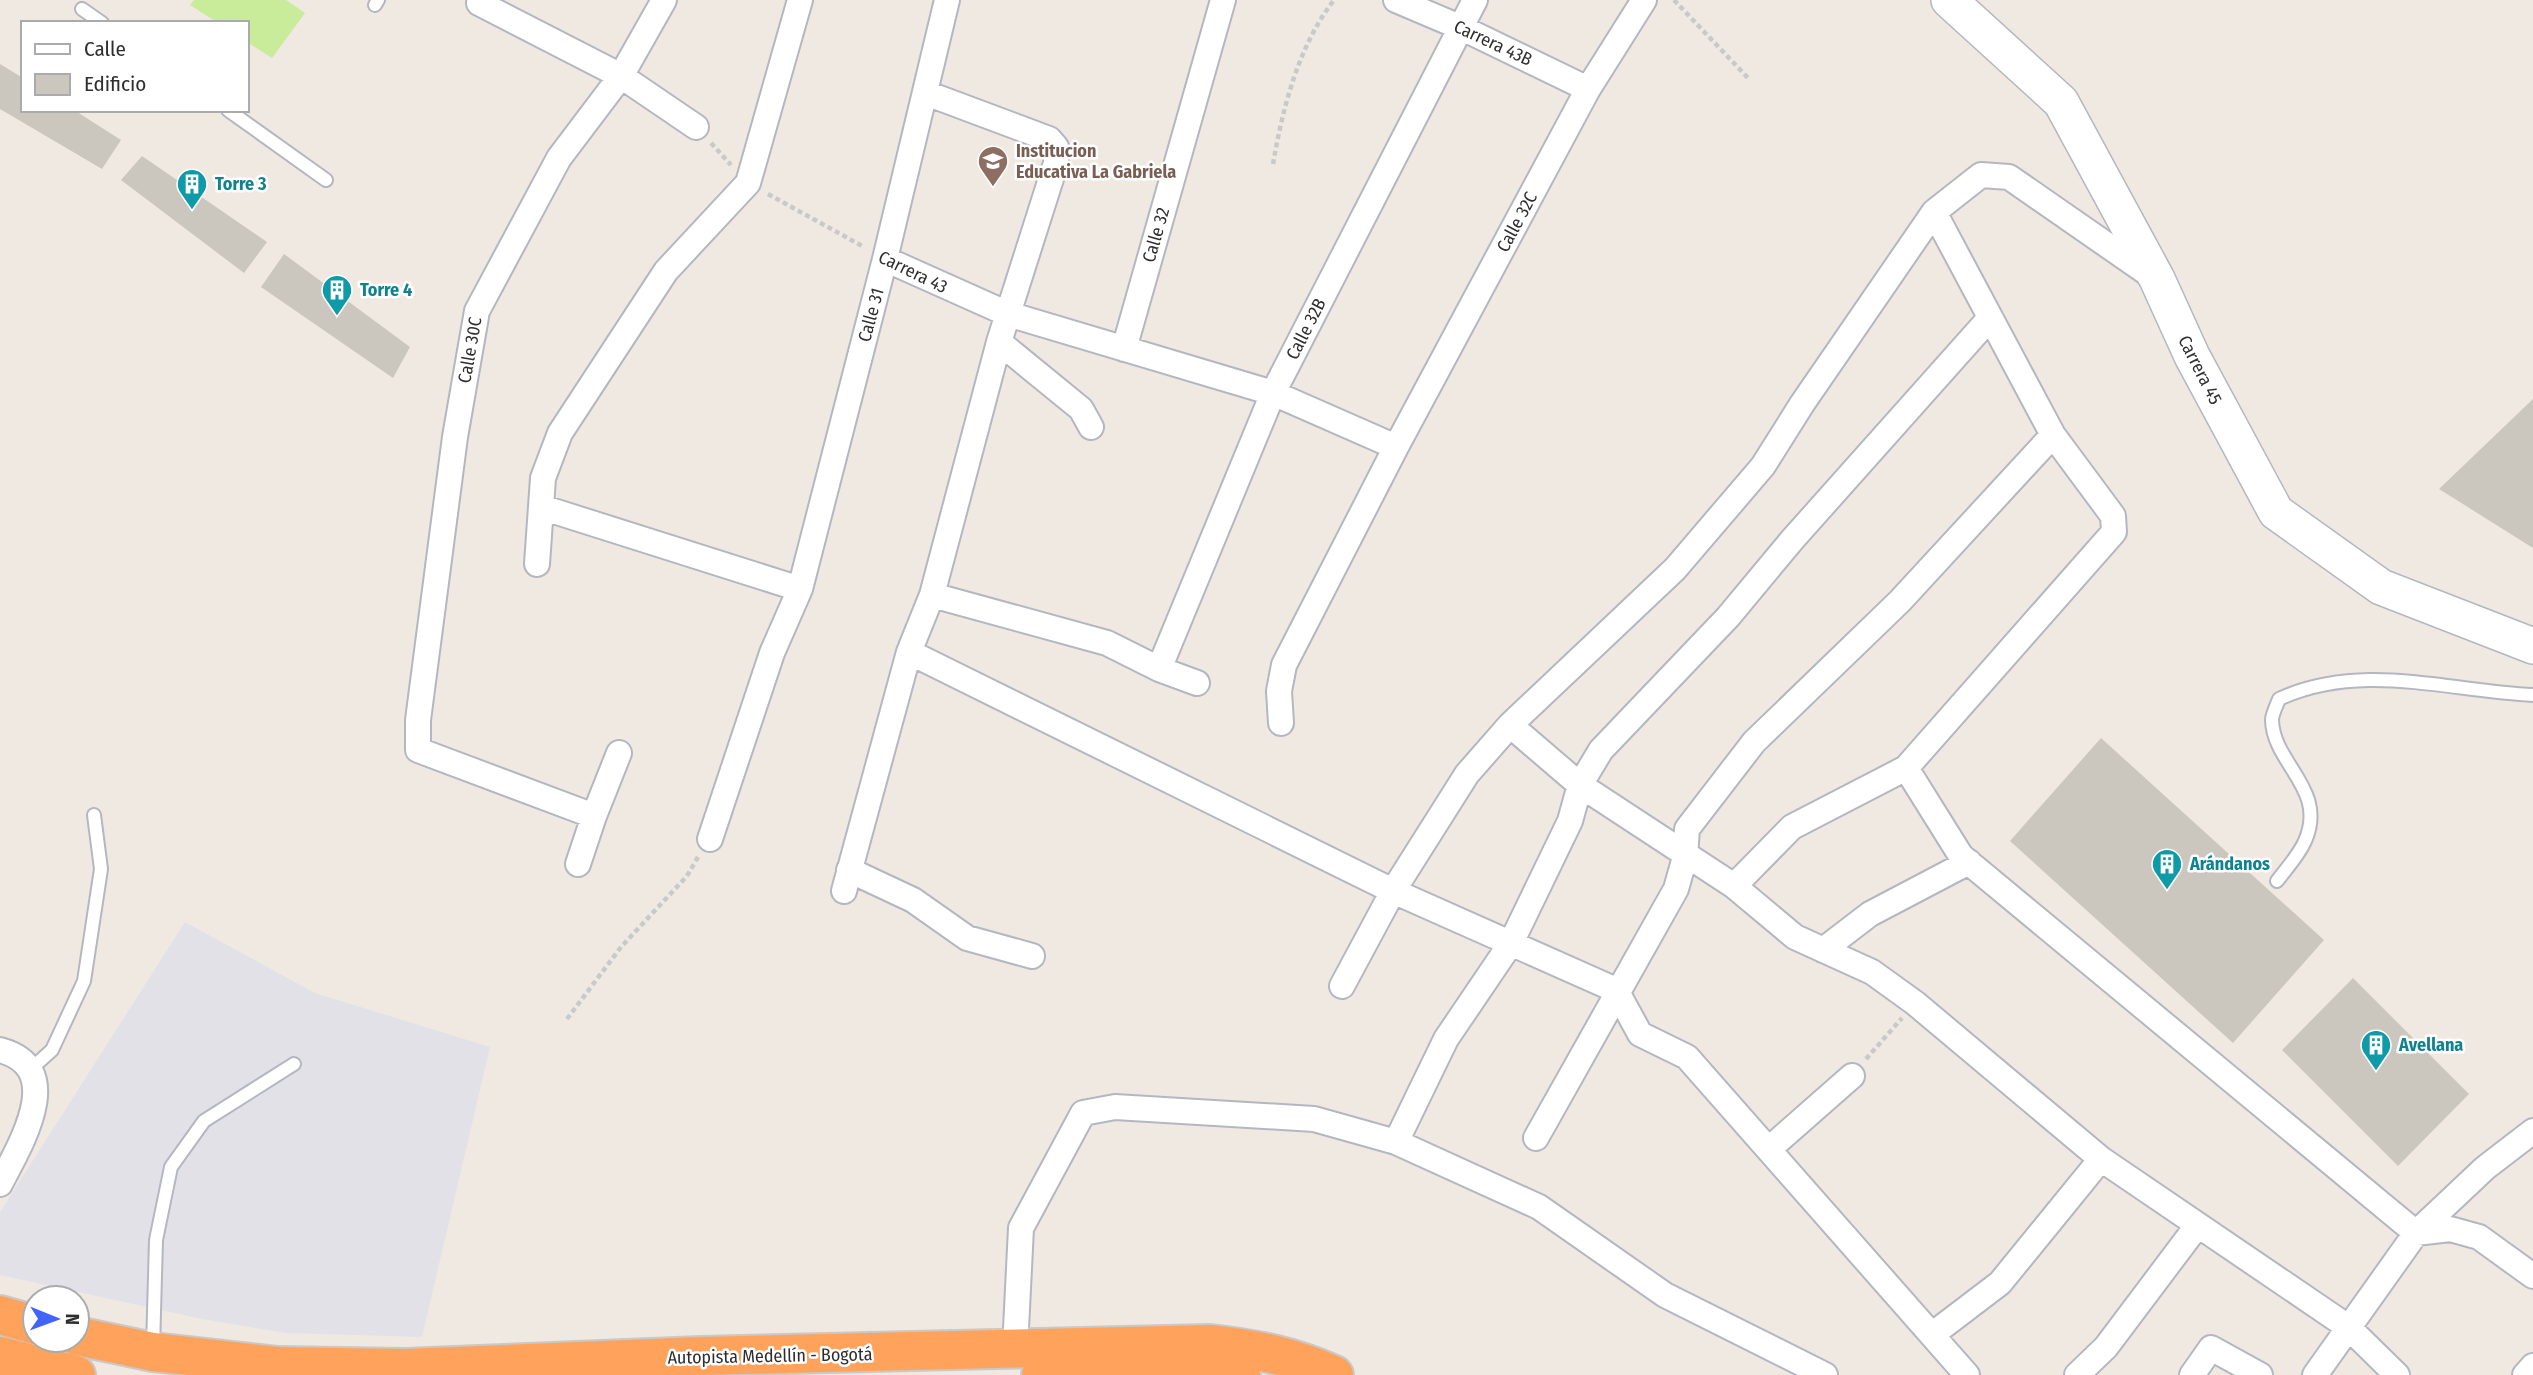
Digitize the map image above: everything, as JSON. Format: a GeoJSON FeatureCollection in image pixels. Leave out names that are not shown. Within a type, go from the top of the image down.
{"type":"FeatureCollection","features":[{"type":"Feature","properties":{"kind":"highway"},"geometry":{"type":"LineString","coordinates":[[0,1315],[21,1321]]}},
{"type":"Feature","properties":{"kind":"highway","name":"Autopista Medellín - Bogotá"},"geometry":{"type":"LineString","coordinates":[[91,1339],[153,1352],[278,1367],[1028,1362],[1241,1375]]}},
{"type":"Feature","properties":{"kind":"highway","name":"Autopista Medellín - Bogotá"},"geometry":{"type":"LineString","coordinates":[[1028,1362],[1210,1344],[1262,1349],[1299,1359],[1334,1375]]}},
{"type":"Feature","properties":{"kind":"highway"},"geometry":{"type":"LineString","coordinates":[[0,1356],[76,1375]]}},
{"type":"Feature","properties":{"kind":"main road","name":"Carrera 45"},"geometry":{"type":"LineString","coordinates":[[1950,0],[2061,102],[2157,279],[2192,356],[2276,512],[2381,587],[2533,646]]}},
{"type":"Feature","properties":{"kind":"street","name":"Calle 30C"},"geometry":{"type":"LineString","coordinates":[[594,816],[418,750],[418,720],[453,450],[477,311],[559,158],[621,76],[664,0]]}},
{"type":"Feature","properties":{"kind":"street"},"geometry":{"type":"LineString","coordinates":[[537,564],[543,478],[560,433],[666,271],[748,183],[800,0]]}},
{"type":"Feature","properties":{"kind":"street","name":"Calle 31"},"geometry":{"type":"LineString","coordinates":[[709,839],[772,653],[800,589],[885,259],[947,0]]}},
{"type":"Feature","properties":{"kind":"street","name":"Calle 32"},"geometry":{"type":"LineString","coordinates":[[1124,349],[1223,0]]}},
{"type":"Feature","properties":{"kind":"street","name":"Carrera 43B"},"geometry":{"type":"LineString","coordinates":[[1396,0],[1462,28],[1588,89]]}},
{"type":"Feature","properties":{"kind":"street","name":"Calle 32B"},"geometry":{"type":"LineString","coordinates":[[1159,669],[1273,393],[1475,0]]}},
{"type":"Feature","properties":{"kind":"street","name":"Calle 32C"},"geometry":{"type":"LineString","coordinates":[[1281,723],[1279,691],[1284,665],[1396,447],[1588,89],[1644,0]]}},
{"type":"Feature","properties":{"kind":"street"},"geometry":{"type":"LineString","coordinates":[[479,3],[621,76],[696,127]]}},
{"type":"Feature","properties":{"kind":"street"},"geometry":{"type":"LineString","coordinates":[[926,93],[1049,139],[1056,147],[1056,163],[1007,314],[932,595],[909,652],[846,881],[913,900],[967,938],[1032,956]]}},
{"type":"Feature","properties":{"kind":"street"},"geometry":{"type":"LineString","coordinates":[[1342,986],[1393,891],[1467,774],[1510,725],[1675,569],[1763,466],[1934,212],[1981,175],[2008,177],[2157,279]]}},
{"type":"Feature","properties":{"kind":"street"},"geometry":{"type":"LineString","coordinates":[[1734,886],[1792,827],[1906,768],[2114,531],[2113,516],[2053,435],[1934,212]]}},
{"type":"Feature","properties":{"kind":"street","name":"Carrera 43"},"geometry":{"type":"LineString","coordinates":[[885,259],[1007,314],[1273,393],[1396,447]]}},
{"type":"Feature","properties":{"kind":"street"},"geometry":{"type":"LineString","coordinates":[[1396,1142],[1446,1039],[1511,943],[1570,821],[1580,785],[1601,750],[1728,617],[1792,540],[1989,319]]}},
{"type":"Feature","properties":{"kind":"street"},"geometry":{"type":"LineString","coordinates":[[999,342],[1081,409],[1091,427]]}},
{"type":"Feature","properties":{"kind":"street"},"geometry":{"type":"LineString","coordinates":[[1536,1138],[1616,990],[1676,889],[1685,857],[1687,829],[1754,742],[1900,601],[2053,435]]}},
{"type":"Feature","properties":{"kind":"street"},"geometry":{"type":"LineString","coordinates":[[541,507],[800,589]]}},
{"type":"Feature","properties":{"kind":"street"},"geometry":{"type":"LineString","coordinates":[[932,595],[1107,643],[1159,669],[1197,683]]}},
{"type":"Feature","properties":{"kind":"street"},"geometry":{"type":"LineString","coordinates":[[909,652],[1393,891],[1616,990],[1640,1034],[1687,1057],[1967,1375]]}},
{"type":"Feature","properties":{"kind":"street"},"geometry":{"type":"LineString","coordinates":[[1510,725],[1580,785],[1685,857],[1734,886],[1794,937],[1871,972],[1915,1003],[2101,1159],[2348,1327],[2397,1375]]}},
{"type":"Feature","properties":{"kind":"street"},"geometry":{"type":"LineString","coordinates":[[578,864],[619,753]]}},
{"type":"Feature","properties":{"kind":"street"},"geometry":{"type":"LineString","coordinates":[[1906,768],[1961,856],[2416,1233],[2450,1228],[2479,1237],[2533,1276]]}},
{"type":"Feature","properties":{"kind":"street"},"geometry":{"type":"LineString","coordinates":[[1823,950],[1870,914],[1969,862]]}},
{"type":"Feature","properties":{"kind":"street"},"geometry":{"type":"LineString","coordinates":[[0,1050],[18,1055],[32,1068],[36,1096],[28,1129],[0,1184]]}},
{"type":"Feature","properties":{"kind":"street"},"geometry":{"type":"LineString","coordinates":[[1769,1149],[1852,1076]]}},
{"type":"Feature","properties":{"kind":"street"},"geometry":{"type":"LineString","coordinates":[[1028,1362],[1021,1228],[1083,1113],[1115,1107],[1314,1119],[1396,1142],[1539,1207],[1665,1295],[1825,1375]]}},
{"type":"Feature","properties":{"kind":"street"},"geometry":{"type":"LineString","coordinates":[[2315,1375],[2416,1233],[2485,1168],[2533,1131]]}},
{"type":"Feature","properties":{"kind":"street"},"geometry":{"type":"LineString","coordinates":[[1933,1334],[2000,1283],[2101,1159]]}},
{"type":"Feature","properties":{"kind":"street"},"geometry":{"type":"LineString","coordinates":[[2077,1375],[2106,1347],[2197,1226]]}},
{"type":"Feature","properties":{"kind":"street"},"geometry":{"type":"LineString","coordinates":[[2192,1375],[2211,1348],[2260,1375]]}},
{"type":"Feature","properties":{"kind":"street"},"geometry":{"type":"LineString","coordinates":[[2525,1375],[2533,1366]]}},
{"type":"Feature","properties":{"kind":"lane"},"geometry":{"type":"LineString","coordinates":[[82,9],[99,21]]}},
{"type":"Feature","properties":{"kind":"lane"},"geometry":{"type":"LineString","coordinates":[[231,112],[326,180]]}},
{"type":"Feature","properties":{"kind":"lane"},"geometry":{"type":"LineString","coordinates":[[2277,881],[2305,841],[2311,814],[2305,788],[2279,744],[2272,719],[2279,699],[2299,690],[2333,681],[2382,678],[2494,693],[2533,695]]}},
{"type":"Feature","properties":{"kind":"lane"},"geometry":{"type":"LineString","coordinates":[[32,1068],[52,1050],[84,981],[101,869],[94,815]]}},
{"type":"Feature","properties":{"kind":"lane"},"geometry":{"type":"LineString","coordinates":[[153,1352],[156,1240],[170,1167],[204,1121],[294,1064]]}},
{"type":"Feature","properties":{"kind":"path"},"geometry":{"type":"LineString","coordinates":[[1273,164],[1284,102],[1320,19],[1334,0]]}},
{"type":"Feature","properties":{"kind":"path"},"geometry":{"type":"LineString","coordinates":[[1674,0],[1748,78]]}},
{"type":"Feature","properties":{"kind":"path","name":"Carrera 43"},"geometry":{"type":"LineString","coordinates":[[696,127],[748,183],[885,259]]}},
{"type":"Feature","properties":{"kind":"path"},"geometry":{"type":"LineString","coordinates":[[567,1019],[621,947],[687,876],[709,839]]}},
{"type":"Feature","properties":{"kind":"path"},"geometry":{"type":"LineString","coordinates":[[1852,1076],[1915,1003]]}},
{"type":"Feature","properties":{"kind":"shaded area"},"geometry":{"type":"Polygon","coordinates":[[[185,922],[315,993],[490,1047],[422,1337],[286,1333],[202,1319],[91,1295],[91,1284],[41,1284],[0,1275],[0,1212],[185,922]]]}},
{"type":"Feature","properties":{"kind":"green space"},"geometry":{"type":"Polygon","coordinates":[[[194,0],[286,0],[305,13],[272,58],[248,43],[248,21],[215,21],[190,5],[194,0]]]}},
{"type":"Feature","properties":{"kind":"building"},"geometry":{"type":"Polygon","coordinates":[[[0,64],[21,77],[21,112],[77,112],[121,140],[102,169],[0,109],[0,64]]]}},
{"type":"Feature","properties":{"kind":"building","name":"Torre 3"},"geometry":{"type":"Polygon","coordinates":[[[142,156],[267,242],[244,273],[121,180],[142,156]]]}},
{"type":"Feature","properties":{"kind":"building","name":"Torre 4"},"geometry":{"type":"Polygon","coordinates":[[[284,254],[410,347],[393,378],[261,287],[284,254]]]}},
{"type":"Feature","properties":{"kind":"building"},"geometry":{"type":"Polygon","coordinates":[[[2533,399],[2533,548],[2439,489],[2533,399]]]}},
{"type":"Feature","properties":{"kind":"building","name":"Arándanos"},"geometry":{"type":"Polygon","coordinates":[[[2101,738],[2324,940],[2233,1043],[2010,841],[2101,738]]]}},
{"type":"Feature","properties":{"kind":"building","name":"Avellana"},"geometry":{"type":"Polygon","coordinates":[[[2353,978],[2469,1094],[2398,1166],[2282,1050],[2353,978]]]}},
{"type":"Feature","properties":{"kind":"place","name":"Institucion Educativa La Gabriela"},"geometry":{"type":"Point","coordinates":[993,188]}},
{"type":"Feature","properties":{"kind":"place","name":"Torre 3"},"geometry":{"type":"Point","coordinates":[192,211]}},
{"type":"Feature","properties":{"kind":"place","name":"Torre 4"},"geometry":{"type":"Point","coordinates":[337,317]}},
{"type":"Feature","properties":{"kind":"place","name":"Arándanos"},"geometry":{"type":"Point","coordinates":[2167,891]}},
{"type":"Feature","properties":{"kind":"place","name":"Avellana"},"geometry":{"type":"Point","coordinates":[2376,1072]}}]}
